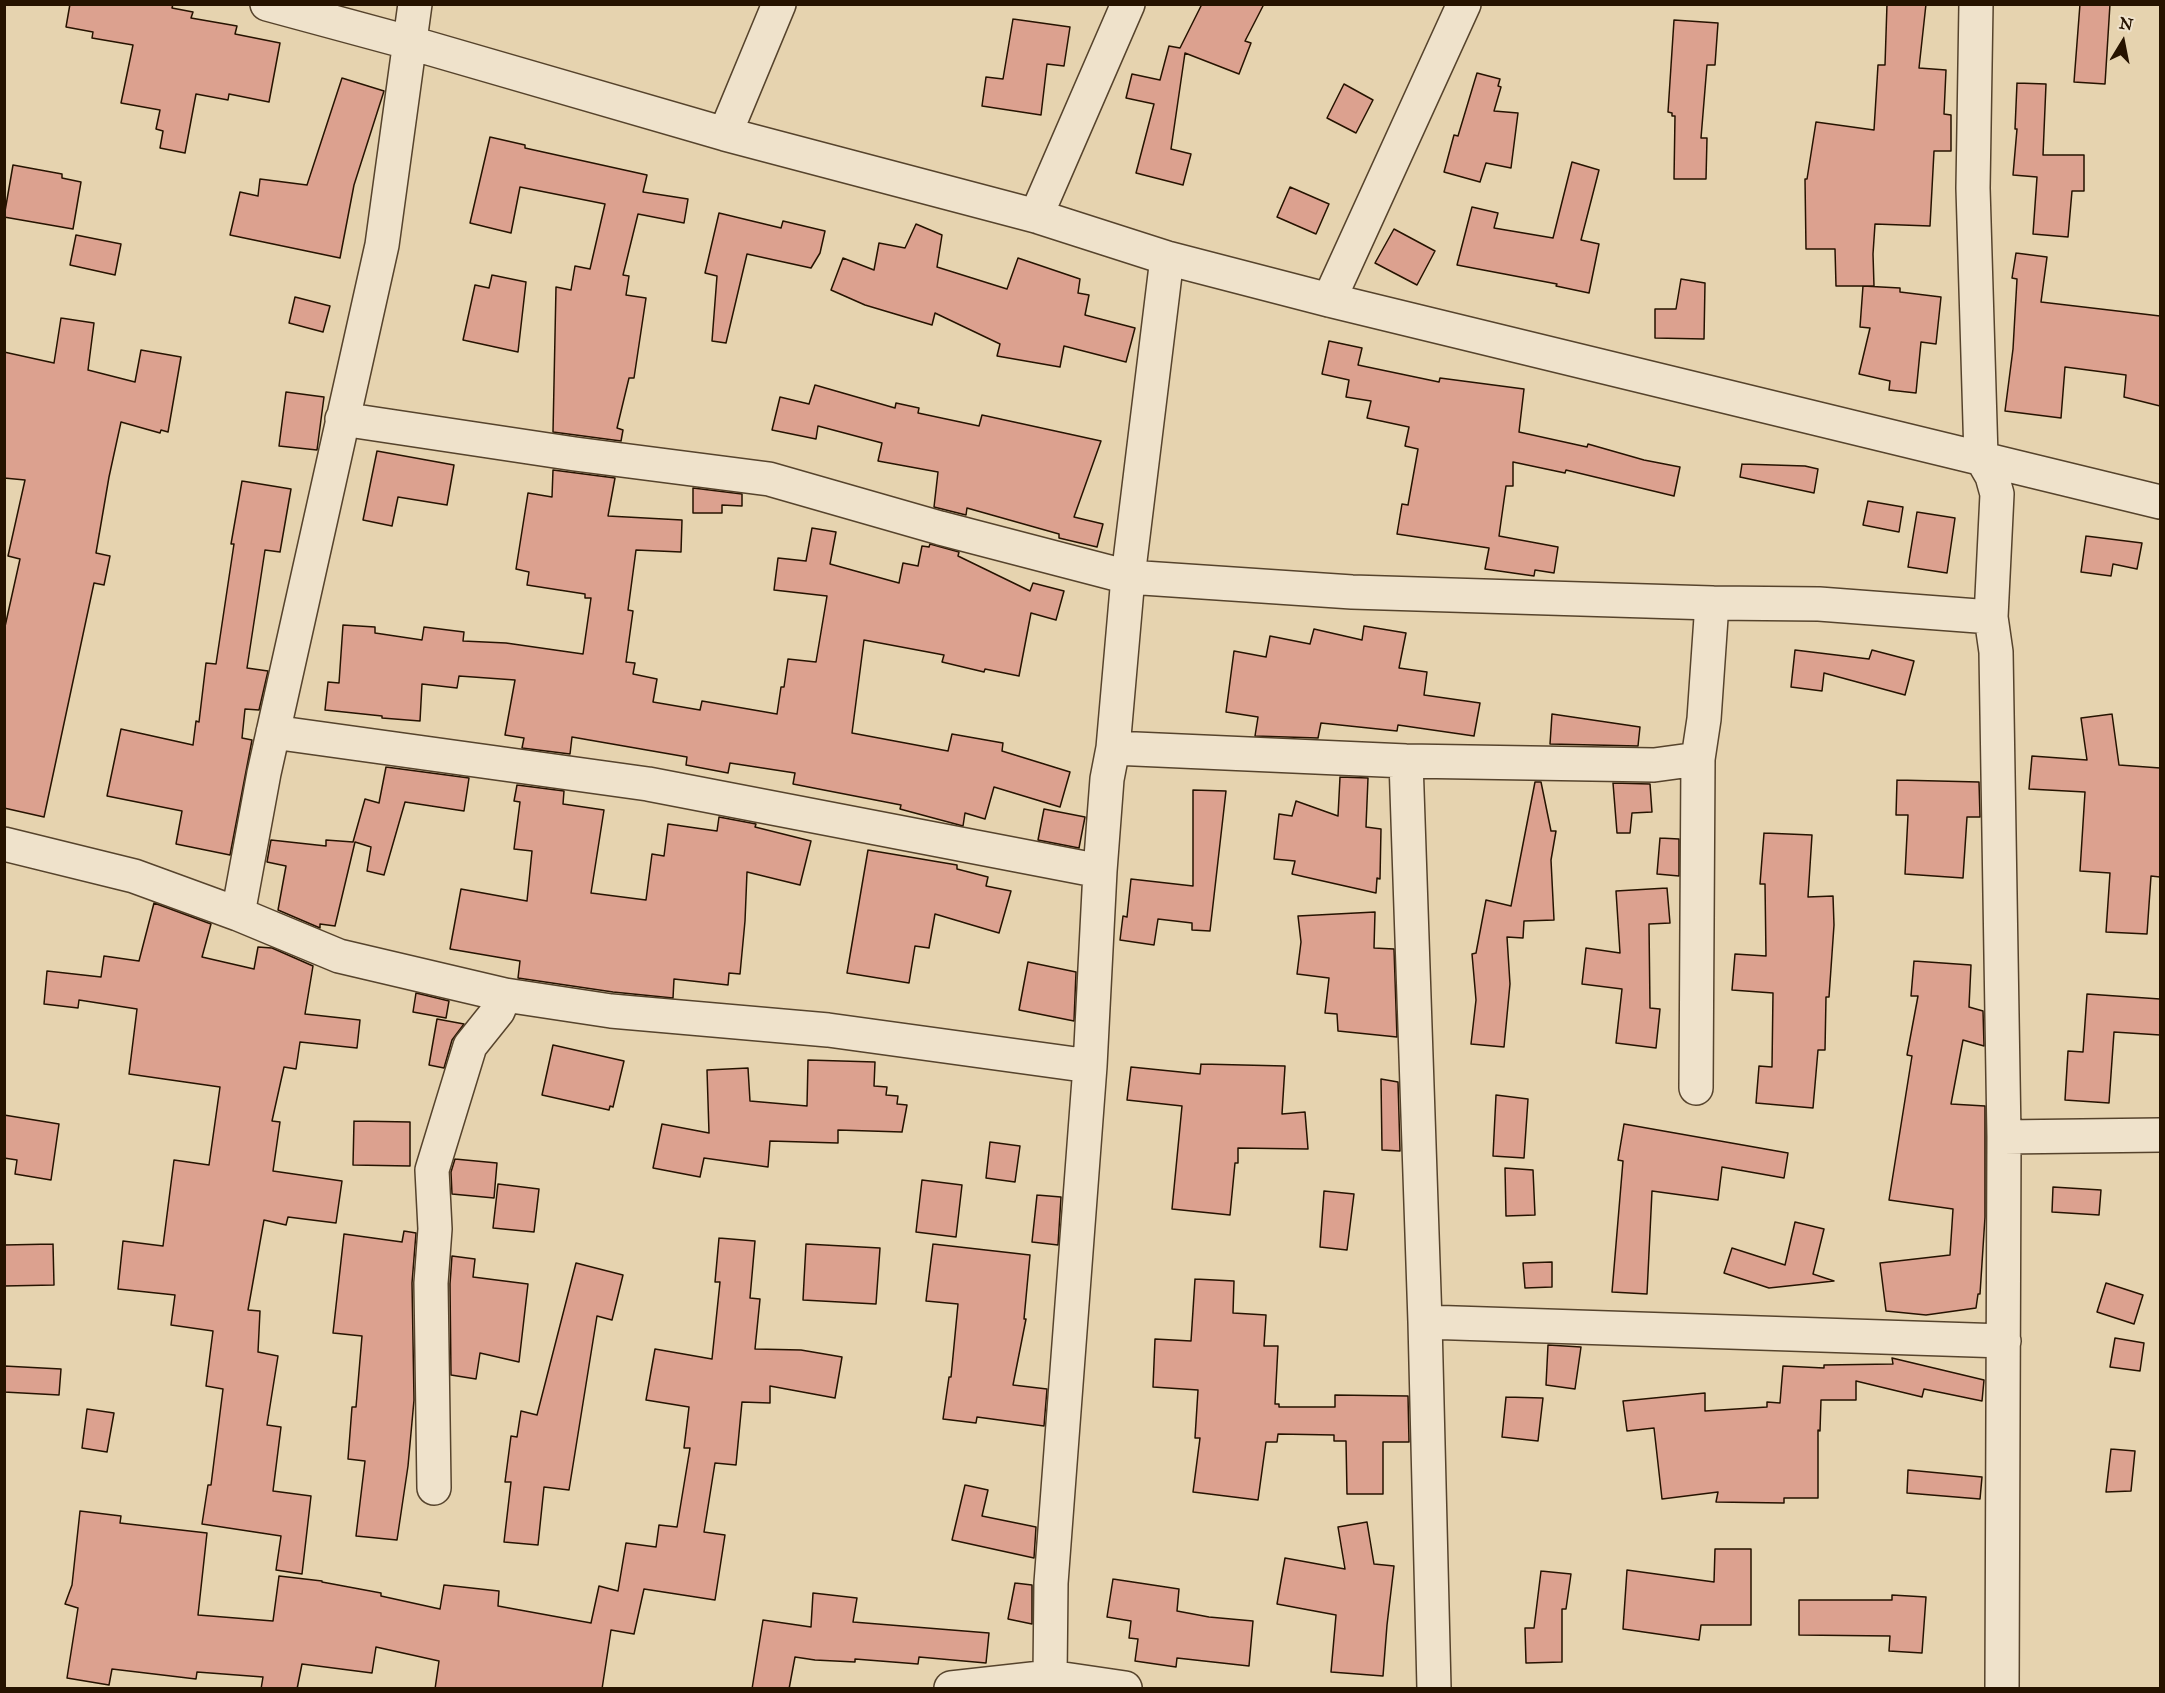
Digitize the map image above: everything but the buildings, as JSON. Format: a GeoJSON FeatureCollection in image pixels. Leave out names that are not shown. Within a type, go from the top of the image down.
{"type":"FeatureCollection","features":[{"type":"Feature","properties":{"kind":"street"},"geometry":{"type":"LineString","coordinates":[[267,4],[411,43],[725,134],[1036,216],[1167,258],[1329,300],[2160,502]]}},
{"type":"Feature","properties":{"kind":"street"},"geometry":{"type":"LineString","coordinates":[[238,914],[273,732],[382,245],[415,4]]}},
{"type":"Feature","properties":{"kind":"street"},"geometry":{"type":"LineString","coordinates":[[725,134],[779,4]]}},
{"type":"Feature","properties":{"kind":"street"},"geometry":{"type":"LineString","coordinates":[[1036,216],[1128,4]]}},
{"type":"Feature","properties":{"kind":"street"},"geometry":{"type":"LineString","coordinates":[[1329,300],[1464,4]]}},
{"type":"Feature","properties":{"kind":"street"},"geometry":{"type":"LineString","coordinates":[[1976,4],[1973,188],[1981,457],[1992,476],[1996,494],[1991,616],[1996,652],[2004,1137],[2002,1689]]}},
{"type":"Feature","properties":{"kind":"street"},"geometry":{"type":"LineString","coordinates":[[1050,1677],[1052,1583],[1090,1066],[1107,779],[1113,748],[1128,577],[1167,258]]}},
{"type":"Feature","properties":{"kind":"street"},"geometry":{"type":"LineString","coordinates":[[342,419],[575,454],[769,479],[940,528],[1128,577],[1352,592],[1819,604],[1991,616]]}},
{"type":"Feature","properties":{"kind":"street"},"geometry":{"type":"LineString","coordinates":[[1696,1088],[1698,759],[1704,719],[1712,603]]}},
{"type":"Feature","properties":{"kind":"street"},"geometry":{"type":"LineString","coordinates":[[273,732],[648,784],[1100,871]]}},
{"type":"Feature","properties":{"kind":"street"},"geometry":{"type":"LineString","coordinates":[[1113,748],[1406,761],[1654,765],[1698,759]]}},
{"type":"Feature","properties":{"kind":"street"},"geometry":{"type":"LineString","coordinates":[[1406,761],[1425,1322],[1434,1689]]}},
{"type":"Feature","properties":{"kind":"street"},"geometry":{"type":"LineString","coordinates":[[4,843],[134,876],[238,914],[339,956],[505,995],[611,1011],[828,1030],[1090,1066]]}},
{"type":"Feature","properties":{"kind":"street"},"geometry":{"type":"LineString","coordinates":[[434,1488],[431,1283],[435,1228],[432,1170],[470,1046],[498,1011],[505,995]]}},
{"type":"Feature","properties":{"kind":"street"},"geometry":{"type":"LineString","coordinates":[[2004,1137],[2160,1135]]}},
{"type":"Feature","properties":{"kind":"street"},"geometry":{"type":"LineString","coordinates":[[1425,1322],[2004,1341]]}},
{"type":"Feature","properties":{"kind":"street"},"geometry":{"type":"LineString","coordinates":[[951,1689],[1050,1677],[1125,1689]]}}]}
